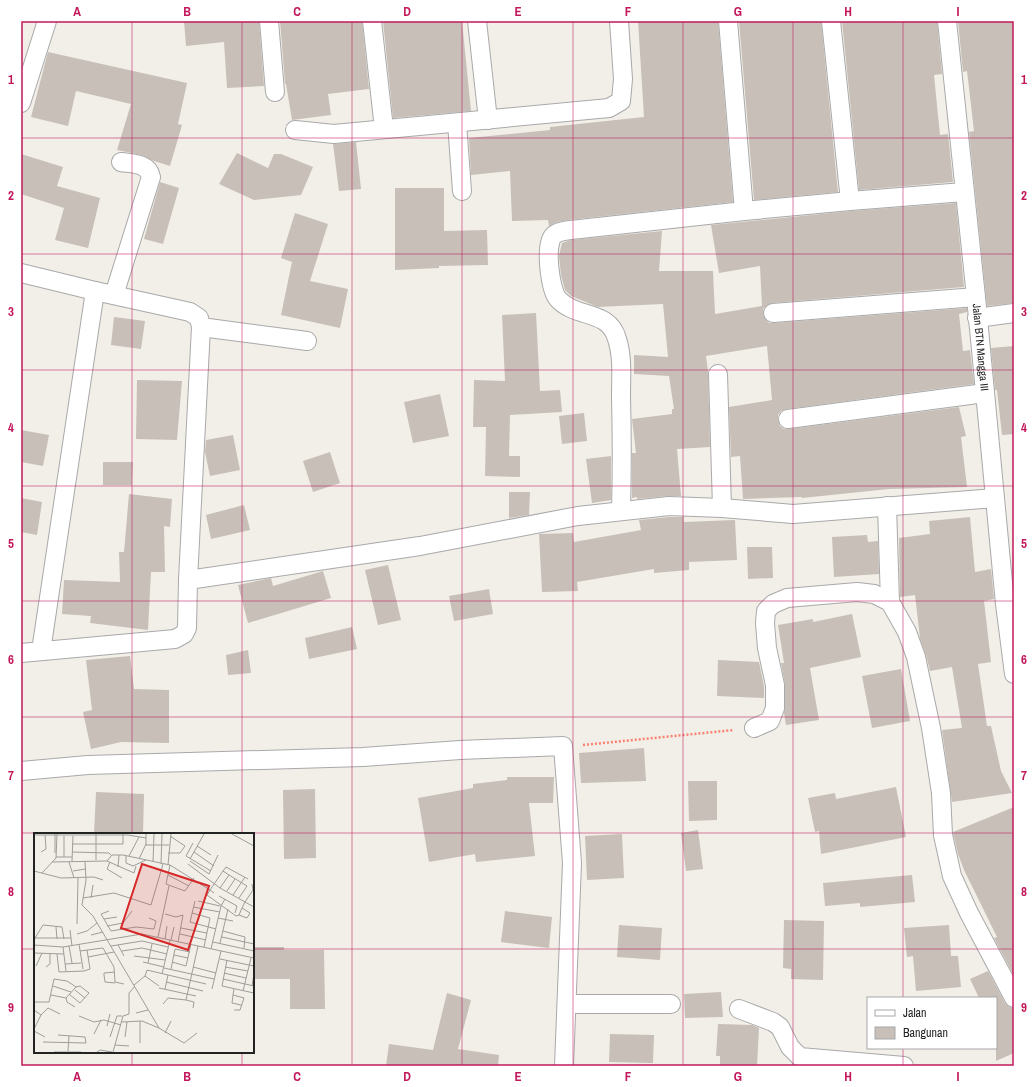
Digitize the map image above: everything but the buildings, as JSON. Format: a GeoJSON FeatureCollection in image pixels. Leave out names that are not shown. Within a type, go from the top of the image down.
{"type":"FeatureCollection","features":[{"type":"Feature","properties":{"kind":"street"},"geometry":{"type":"LineString","coordinates":[[21,104],[47,21]]}},
{"type":"Feature","properties":{"kind":"street"},"geometry":{"type":"LineString","coordinates":[[269,21],[275,92]]}},
{"type":"Feature","properties":{"kind":"street"},"geometry":{"type":"LineString","coordinates":[[372,21],[384,128]]}},
{"type":"Feature","properties":{"kind":"street"},"geometry":{"type":"LineString","coordinates":[[477,21],[488,120]]}},
{"type":"Feature","properties":{"kind":"street"},"geometry":{"type":"LineString","coordinates":[[295,130],[334,134],[384,128],[456,123],[609,108],[621,101],[623,78],[619,21]]}},
{"type":"Feature","properties":{"kind":"street"},"geometry":{"type":"LineString","coordinates":[[728,21],[744,211]]}},
{"type":"Feature","properties":{"kind":"street"},"geometry":{"type":"LineString","coordinates":[[831,21],[850,200]]}},
{"type":"Feature","properties":{"kind":"street","name":"Jalan BTN Mangga III"},"geometry":{"type":"LineString","coordinates":[[947,21],[976,297],[995,498],[1010,604],[1014,674]]}},
{"type":"Feature","properties":{"kind":"street"},"geometry":{"type":"LineString","coordinates":[[456,123],[462,191]]}},
{"type":"Feature","properties":{"kind":"street"},"geometry":{"type":"LineString","coordinates":[[114,295],[151,177],[150,171],[144,166],[121,162]]}},
{"type":"Feature","properties":{"kind":"street"},"geometry":{"type":"LineString","coordinates":[[621,511],[621,357],[617,339],[613,327],[604,320],[566,306],[557,298],[552,290],[549,249],[551,238],[558,233],[580,229],[850,200],[964,192]]}},
{"type":"Feature","properties":{"kind":"street"},"geometry":{"type":"LineString","coordinates":[[21,273],[94,292],[190,312],[198,318],[201,327],[188,580],[187,628],[184,634],[175,639],[21,653]]}},
{"type":"Feature","properties":{"kind":"street"},"geometry":{"type":"LineString","coordinates":[[41,651],[94,292]]}},
{"type":"Feature","properties":{"kind":"street"},"geometry":{"type":"LineString","coordinates":[[773,313],[976,297]]}},
{"type":"Feature","properties":{"kind":"street"},"geometry":{"type":"LineString","coordinates":[[977,318],[1014,313]]}},
{"type":"Feature","properties":{"kind":"street"},"geometry":{"type":"LineString","coordinates":[[201,327],[307,340]]}},
{"type":"Feature","properties":{"kind":"street"},"geometry":{"type":"LineString","coordinates":[[718,374],[722,508]]}},
{"type":"Feature","properties":{"kind":"street"},"geometry":{"type":"LineString","coordinates":[[788,419],[985,393]]}},
{"type":"Feature","properties":{"kind":"street"},"geometry":{"type":"LineString","coordinates":[[188,580],[420,546],[578,516],[669,506],[722,508],[793,514],[995,498]]}},
{"type":"Feature","properties":{"kind":"street"},"geometry":{"type":"LineString","coordinates":[[887,506],[890,602],[907,632],[916,658],[931,728],[941,793],[943,835],[952,876],[969,913],[1014,998]]}},
{"type":"Feature","properties":{"kind":"street"},"geometry":{"type":"LineString","coordinates":[[754,728],[770,721],[775,708],[775,685],[767,648],[764,623],[766,611],[773,604],[787,598],[856,592],[874,594],[890,602]]}},
{"type":"Feature","properties":{"kind":"street"},"geometry":{"type":"LineString","coordinates":[[21,771],[88,765],[363,757],[460,750],[563,746],[572,863],[564,1066]]}},
{"type":"Feature","properties":{"kind":"street"},"geometry":{"type":"LineString","coordinates":[[567,1004],[671,1004]]}},
{"type":"Feature","properties":{"kind":"street"},"geometry":{"type":"LineString","coordinates":[[739,1009],[780,1026],[790,1047],[800,1058],[904,1066]]}},
{"type":"Feature","properties":{"kind":"path"},"geometry":{"type":"LineString","coordinates":[[563,746],[754,728]]}}]}
